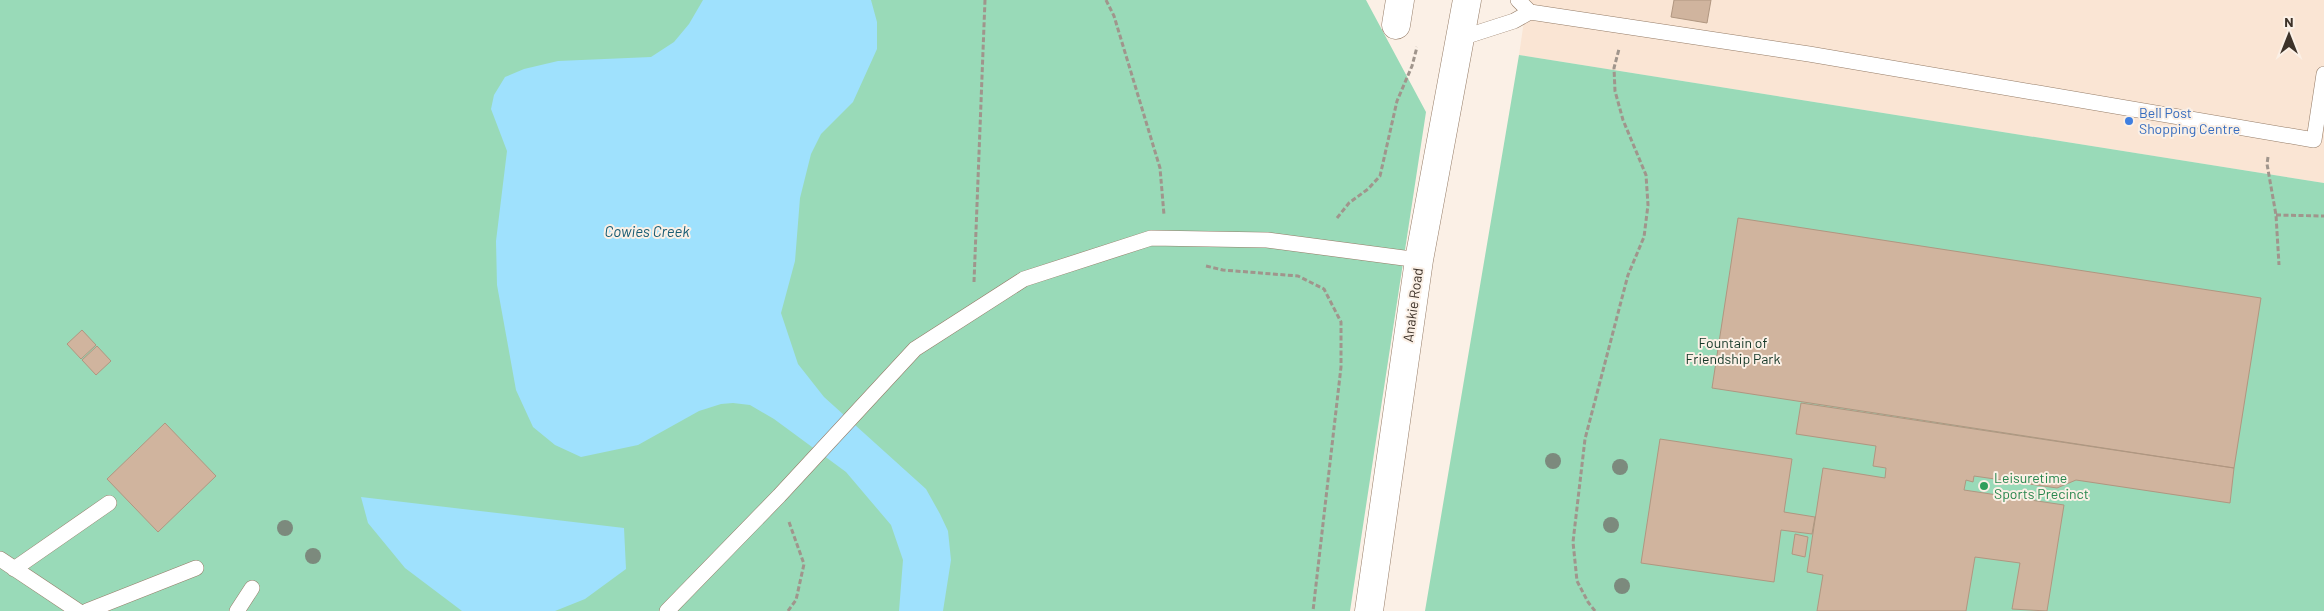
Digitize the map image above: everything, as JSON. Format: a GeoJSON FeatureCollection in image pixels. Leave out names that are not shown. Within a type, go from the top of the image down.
{"type":"FeatureCollection","features":[{"type":"Feature","properties":{"kind":"main road","name":"Anakie Road"},"geometry":{"type":"LineString","coordinates":[[1369,611],[1420,260],[1467,0]]}},
{"type":"Feature","properties":{"kind":"lane"},"geometry":{"type":"LineString","coordinates":[[1518,0],[1530,12],[1819,56],[2314,140],[2324,74]]}},
{"type":"Feature","properties":{"kind":"lane"},"geometry":{"type":"LineString","coordinates":[[1461,38],[1514,21],[1530,12]]}},
{"type":"Feature","properties":{"kind":"lane"},"geometry":{"type":"LineString","coordinates":[[667,611],[779,496],[915,349],[1024,278],[1151,238],[1267,240],[1420,260]]}},
{"type":"Feature","properties":{"kind":"lane"},"geometry":{"type":"LineString","coordinates":[[14,569],[109,503]]}},
{"type":"Feature","properties":{"kind":"lane"},"geometry":{"type":"LineString","coordinates":[[0,559],[78,611]]}},
{"type":"Feature","properties":{"kind":"lane"},"geometry":{"type":"LineString","coordinates":[[87,611],[196,568]]}},
{"type":"Feature","properties":{"kind":"lane"},"geometry":{"type":"LineString","coordinates":[[237,611],[252,588]]}},
{"type":"Feature","properties":{"kind":"path"},"geometry":{"type":"LineString","coordinates":[[974,286],[984,0]]}},
{"type":"Feature","properties":{"kind":"path"},"geometry":{"type":"LineString","coordinates":[[1106,0],[1114,16],[1160,168],[1166,239],[1188,262],[1223,270],[1298,276],[1324,289],[1341,322],[1341,367],[1313,611]]}},
{"type":"Feature","properties":{"kind":"path"},"geometry":{"type":"LineString","coordinates":[[1595,611],[1577,581],[1574,542],[1585,439],[1628,275],[1644,237],[1648,205],[1646,175],[1623,120],[1615,91],[1614,68],[1625,27]]}},
{"type":"Feature","properties":{"kind":"path"},"geometry":{"type":"LineString","coordinates":[[1337,218],[1348,203],[1368,189],[1380,176],[1397,101],[1412,66],[1419,41]]}},
{"type":"Feature","properties":{"kind":"path"},"geometry":{"type":"LineString","coordinates":[[2272,134],[2267,164],[2276,215],[2280,266]]}},
{"type":"Feature","properties":{"kind":"path"},"geometry":{"type":"LineString","coordinates":[[2276,215],[2324,216]]}},
{"type":"Feature","properties":{"kind":"path"},"geometry":{"type":"LineString","coordinates":[[779,496],[804,564],[796,600],[788,611]]}},
{"type":"Feature","properties":{"kind":"shaded area","name":"Bell Post Shopping Centre"},"geometry":{"type":"Polygon","coordinates":[[[1527,0],[2324,0],[2324,183],[1519,55],[1527,0]]]}},
{"type":"Feature","properties":{"kind":"green space"},"geometry":{"type":"Polygon","coordinates":[[[0,0],[1366,0],[1426,112],[1350,611],[0,611],[0,0]]]}},
{"type":"Feature","properties":{"kind":"green space","name":"Fountain of Friendship Park"},"geometry":{"type":"Polygon","coordinates":[[[1519,55],[2324,183],[2324,611],[1425,611],[1519,55]]]}},
{"type":"Feature","properties":{"kind":"water","name":"Cowies Creek"},"geometry":{"type":"Polygon","coordinates":[[[703,0],[871,0],[877,22],[877,49],[853,102],[821,134],[811,154],[800,198],[795,261],[781,313],[798,364],[824,397],[926,489],[940,514],[948,531],[951,560],[943,611],[899,611],[903,560],[891,525],[846,472],[774,419],[750,405],[721,404],[699,411],[638,445],[581,457],[555,445],[533,427],[516,390],[497,285],[496,241],[507,151],[491,109],[494,95],[505,77],[524,69],[558,61],[651,57],[674,42],[689,24],[703,0]]]}},
{"type":"Feature","properties":{"kind":"water"},"geometry":{"type":"Polygon","coordinates":[[[361,497],[624,528],[626,569],[585,599],[555,611],[462,611],[405,568],[368,523],[361,497]]]}},
{"type":"Feature","properties":{"kind":"building"},"geometry":{"type":"Polygon","coordinates":[[[1674,0],[1711,0],[1707,23],[1671,17],[1674,0]]]}},
{"type":"Feature","properties":{"kind":"building"},"geometry":{"type":"Polygon","coordinates":[[[1738,218],[2261,298],[2234,468],[1712,388],[1738,218]]]}},
{"type":"Feature","properties":{"kind":"building"},"geometry":{"type":"Polygon","coordinates":[[[82,330],[96,345],[81,359],[67,344],[82,330]]]}},
{"type":"Feature","properties":{"kind":"building"},"geometry":{"type":"Polygon","coordinates":[[[97,346],[111,361],[96,375],[82,360],[97,346]]]}},
{"type":"Feature","properties":{"kind":"building"},"geometry":{"type":"Polygon","coordinates":[[[1801,403],[2234,468],[2230,503],[2076,480],[2057,488],[1974,476],[1973,482],[1966,480],[1964,490],[2064,505],[2047,611],[2012,609],[2020,563],[1975,557],[1966,611],[1817,611],[1823,575],[1807,572],[1823,468],[1885,478],[1886,468],[1873,466],[1876,446],[1796,434],[1801,403]]]}},
{"type":"Feature","properties":{"kind":"building"},"geometry":{"type":"Polygon","coordinates":[[[165,423],[216,476],[158,532],[107,479],[165,423]]]}},
{"type":"Feature","properties":{"kind":"building"},"geometry":{"type":"Polygon","coordinates":[[[1660,439],[1792,459],[1784,512],[1815,517],[1812,534],[1781,530],[1774,582],[1641,563],[1660,439]]]}},
{"type":"Feature","properties":{"kind":"building"},"geometry":{"type":"Polygon","coordinates":[[[1795,534],[1808,537],[1805,557],[1792,554],[1795,534]]]}},
{"type":"Feature","properties":{"kind":"place","name":"Bell Post Shopping Centre"},"geometry":{"type":"Point","coordinates":[2129,121]}},
{"type":"Feature","properties":{"kind":"place","name":"Leisuretime Sports Precinct"},"geometry":{"type":"Point","coordinates":[1984,486]}}]}
